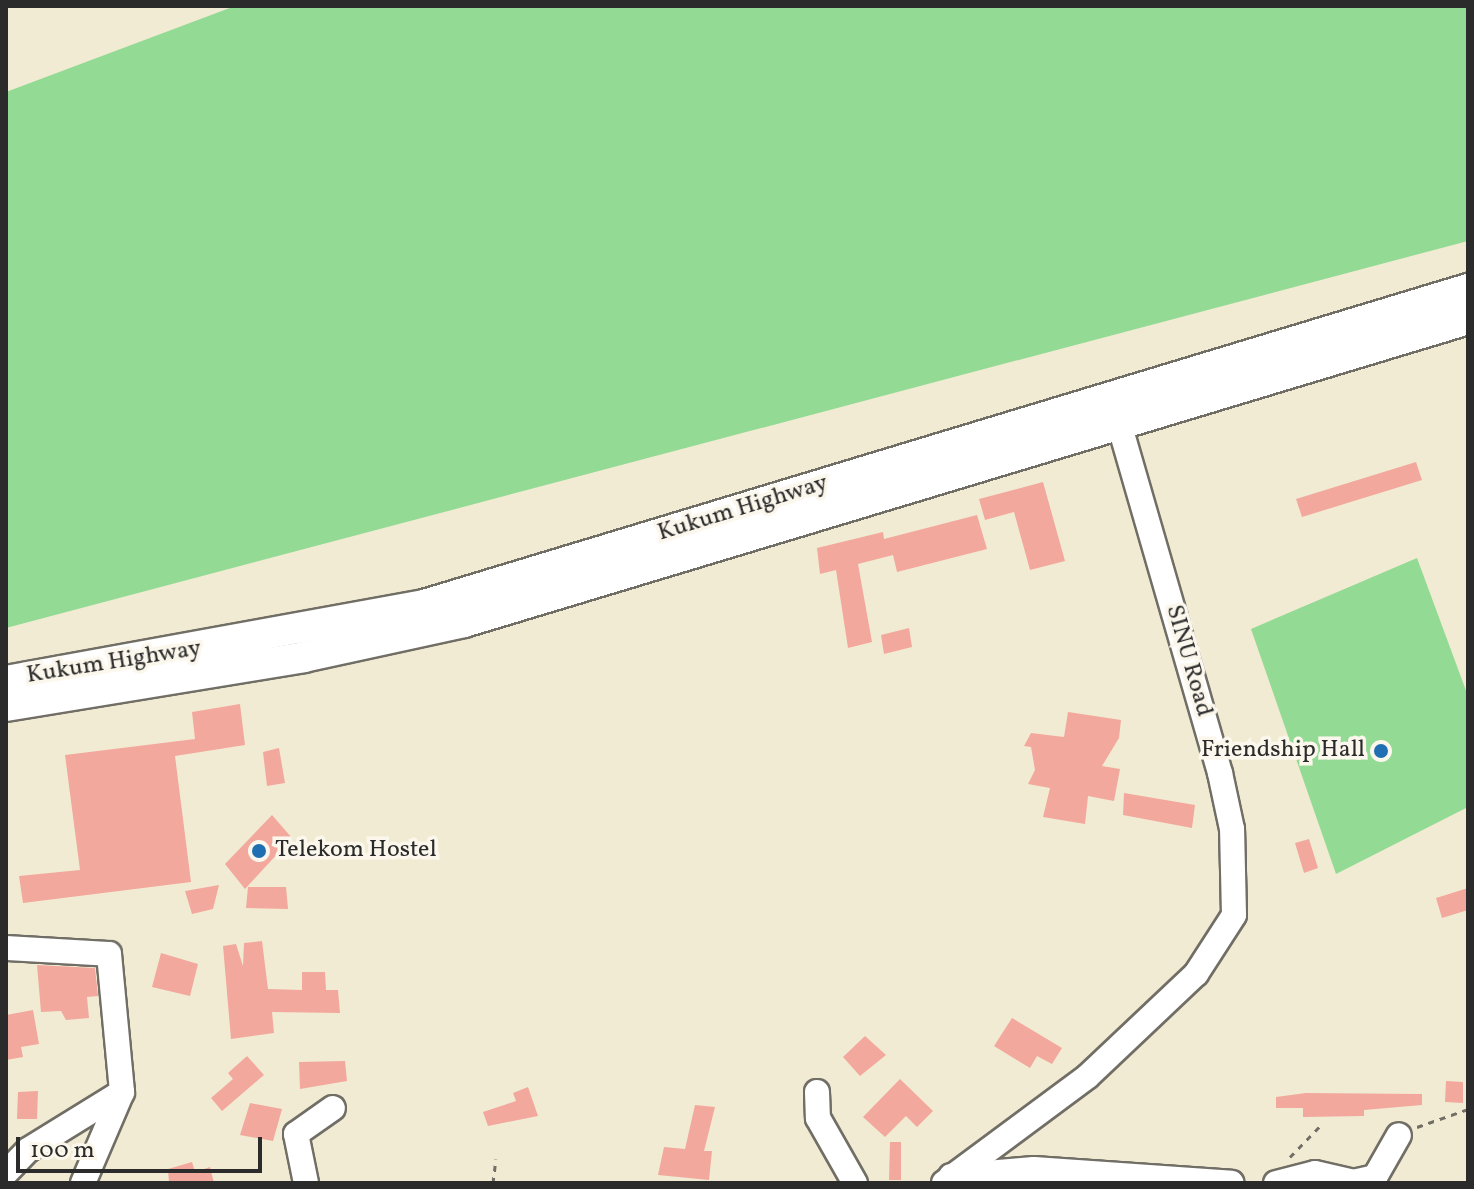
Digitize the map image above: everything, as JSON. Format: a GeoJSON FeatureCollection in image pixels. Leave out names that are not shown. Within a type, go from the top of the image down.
{"type":"FeatureCollection","features":[{"type":"Feature","properties":{"kind":"main road","name":"Kukum Highway"},"geometry":{"type":"LineString","coordinates":[[6,706],[304,657],[464,622],[1116,411],[1468,289]]}},
{"type":"Feature","properties":{"kind":"main road","name":"Kukum Highway"},"geometry":{"type":"LineString","coordinates":[[6,681],[424,605],[1116,411],[1468,319]]}},
{"type":"Feature","properties":{"kind":"street","name":"SINU Road"},"geometry":{"type":"LineString","coordinates":[[946,1179],[1088,1076],[1196,974],[1234,915],[1232,829],[1220,773],[1116,411]]}},
{"type":"Feature","properties":{"kind":"street"},"geometry":{"type":"LineString","coordinates":[[6,948],[109,954],[122,1092],[83,1183]]}},
{"type":"Feature","properties":{"kind":"street"},"geometry":{"type":"LineString","coordinates":[[6,1173],[28,1150],[122,1092]]}},
{"type":"Feature","properties":{"kind":"street"},"geometry":{"type":"LineString","coordinates":[[817,1092],[818,1118],[855,1183]]}},
{"type":"Feature","properties":{"kind":"street"},"geometry":{"type":"LineString","coordinates":[[306,1183],[296,1134],[333,1108]]}},
{"type":"Feature","properties":{"kind":"street"},"geometry":{"type":"LineString","coordinates":[[1280,1173],[1315,1173],[1353,1182],[1375,1177],[1399,1135]]}},
{"type":"Feature","properties":{"kind":"street"},"geometry":{"type":"LineString","coordinates":[[946,1179],[1034,1169],[1232,1183]]}},
{"type":"Feature","properties":{"kind":"path"},"geometry":{"type":"LineString","coordinates":[[1399,1135],[1468,1109]]}},
{"type":"Feature","properties":{"kind":"path"},"geometry":{"type":"LineString","coordinates":[[1280,1173],[1323,1123]]}},
{"type":"Feature","properties":{"kind":"path"},"geometry":{"type":"LineString","coordinates":[[493,1183],[496,1159]]}},
{"type":"Feature","properties":{"kind":"green space"},"geometry":{"type":"Polygon","coordinates":[[[235,6],[1468,6],[1468,241],[6,628],[6,92],[235,6]]]}},
{"type":"Feature","properties":{"kind":"green space","name":"Friendship Hall"},"geometry":{"type":"Polygon","coordinates":[[[1417,558],[1468,696],[1468,807],[1336,874],[1251,629],[1417,558]]]}},
{"type":"Feature","properties":{"kind":"building"},"geometry":{"type":"Polygon","coordinates":[[[1416,462],[1422,480],[1302,517],[1296,499],[1416,462]]]}},
{"type":"Feature","properties":{"kind":"building"},"geometry":{"type":"Polygon","coordinates":[[[1043,482],[1065,561],[1030,570],[1014,512],[985,520],[979,499],[1043,482]]]}},
{"type":"Feature","properties":{"kind":"building"},"geometry":{"type":"Polygon","coordinates":[[[977,515],[987,549],[897,572],[893,555],[858,564],[872,642],[848,648],[836,570],[820,574],[817,548],[883,532],[884,539],[977,515]]]}},
{"type":"Feature","properties":{"kind":"building"},"geometry":{"type":"Polygon","coordinates":[[[909,628],[912,647],[884,654],[881,635],[909,628]]]}},
{"type":"Feature","properties":{"kind":"building"},"geometry":{"type":"Polygon","coordinates":[[[240,704],[245,745],[175,756],[191,882],[23,903],[19,876],[80,870],[65,755],[195,739],[192,712],[240,704]]]}},
{"type":"Feature","properties":{"kind":"building"},"geometry":{"type":"Polygon","coordinates":[[[1068,712],[1121,720],[1119,738],[1102,766],[1120,769],[1114,801],[1088,796],[1085,824],[1043,817],[1050,788],[1028,784],[1035,770],[1031,747],[1024,746],[1031,733],[1064,737],[1068,712]]]}},
{"type":"Feature","properties":{"kind":"building"},"geometry":{"type":"Polygon","coordinates":[[[279,748],[285,783],[267,786],[263,752],[279,748]]]}},
{"type":"Feature","properties":{"kind":"building"},"geometry":{"type":"Polygon","coordinates":[[[1124,793],[1195,805],[1192,828],[1123,815],[1124,793]]]}},
{"type":"Feature","properties":{"kind":"building","name":"Telekom Hostel"},"geometry":{"type":"Polygon","coordinates":[[[272,815],[292,838],[245,889],[225,864],[272,815]]]}},
{"type":"Feature","properties":{"kind":"building"},"geometry":{"type":"Polygon","coordinates":[[[1309,839],[1318,868],[1304,873],[1295,843],[1309,839]]]}},
{"type":"Feature","properties":{"kind":"building"},"geometry":{"type":"Polygon","coordinates":[[[219,885],[213,909],[192,914],[185,891],[219,885]]]}},
{"type":"Feature","properties":{"kind":"building"},"geometry":{"type":"Polygon","coordinates":[[[248,887],[286,887],[288,909],[246,908],[248,887]]]}},
{"type":"Feature","properties":{"kind":"building"},"geometry":{"type":"Polygon","coordinates":[[[1468,888],[1468,910],[1442,918],[1436,898],[1468,888]]]}},
{"type":"Feature","properties":{"kind":"building"},"geometry":{"type":"Polygon","coordinates":[[[262,941],[268,989],[302,990],[302,972],[325,972],[326,990],[338,990],[340,1013],[272,1012],[274,1033],[231,1039],[223,946],[236,944],[243,966],[244,943],[262,941]]]}},
{"type":"Feature","properties":{"kind":"building"},"geometry":{"type":"Polygon","coordinates":[[[161,953],[198,964],[190,996],[152,987],[161,953]]]}},
{"type":"Feature","properties":{"kind":"building"},"geometry":{"type":"Polygon","coordinates":[[[37,965],[95,968],[98,996],[87,997],[89,1018],[66,1020],[61,1011],[41,1012],[37,965]]]}},
{"type":"Feature","properties":{"kind":"building"},"geometry":{"type":"Polygon","coordinates":[[[33,1010],[39,1044],[21,1047],[23,1057],[6,1060],[6,1015],[33,1010]]]}},
{"type":"Feature","properties":{"kind":"building"},"geometry":{"type":"Polygon","coordinates":[[[1012,1018],[1062,1048],[1052,1064],[1037,1056],[1030,1068],[994,1046],[1012,1018]]]}},
{"type":"Feature","properties":{"kind":"building"},"geometry":{"type":"Polygon","coordinates":[[[865,1036],[886,1055],[860,1076],[843,1057],[865,1036]]]}},
{"type":"Feature","properties":{"kind":"building"},"geometry":{"type":"Polygon","coordinates":[[[247,1056],[264,1075],[222,1111],[211,1098],[233,1079],[228,1073],[247,1056]]]}},
{"type":"Feature","properties":{"kind":"building"},"geometry":{"type":"Polygon","coordinates":[[[345,1061],[347,1081],[300,1089],[299,1062],[345,1061]]]}},
{"type":"Feature","properties":{"kind":"building"},"geometry":{"type":"Polygon","coordinates":[[[900,1079],[933,1111],[917,1127],[906,1116],[885,1137],[863,1117],[900,1079]]]}},
{"type":"Feature","properties":{"kind":"building"},"geometry":{"type":"Polygon","coordinates":[[[1446,1081],[1463,1082],[1463,1103],[1445,1102],[1446,1081]]]}},
{"type":"Feature","properties":{"kind":"building"},"geometry":{"type":"Polygon","coordinates":[[[528,1087],[538,1116],[488,1126],[483,1112],[516,1101],[513,1093],[528,1087]]]}},
{"type":"Feature","properties":{"kind":"building"},"geometry":{"type":"Polygon","coordinates":[[[38,1091],[37,1119],[17,1119],[18,1092],[38,1091]]]}},
{"type":"Feature","properties":{"kind":"building"},"geometry":{"type":"Polygon","coordinates":[[[1306,1093],[1422,1094],[1422,1105],[1364,1110],[1364,1116],[1303,1117],[1303,1108],[1276,1108],[1276,1097],[1306,1093]]]}},
{"type":"Feature","properties":{"kind":"building"},"geometry":{"type":"Polygon","coordinates":[[[250,1103],[282,1109],[273,1141],[240,1135],[250,1103]]]}},
{"type":"Feature","properties":{"kind":"building"},"geometry":{"type":"Polygon","coordinates":[[[695,1105],[715,1107],[704,1151],[712,1151],[709,1180],[658,1175],[664,1147],[685,1149],[695,1105]]]}},
{"type":"Feature","properties":{"kind":"building"},"geometry":{"type":"Polygon","coordinates":[[[890,1142],[901,1142],[901,1180],[889,1180],[890,1142]]]}},
{"type":"Feature","properties":{"kind":"building"},"geometry":{"type":"Polygon","coordinates":[[[192,1162],[195,1172],[210,1167],[214,1183],[169,1183],[168,1169],[192,1162]]]}},
{"type":"Feature","properties":{"kind":"place","name":"Friendship Hall"},"geometry":{"type":"Point","coordinates":[1381,751]}},
{"type":"Feature","properties":{"kind":"place","name":"Telekom Hostel"},"geometry":{"type":"Point","coordinates":[259,851]}}]}
